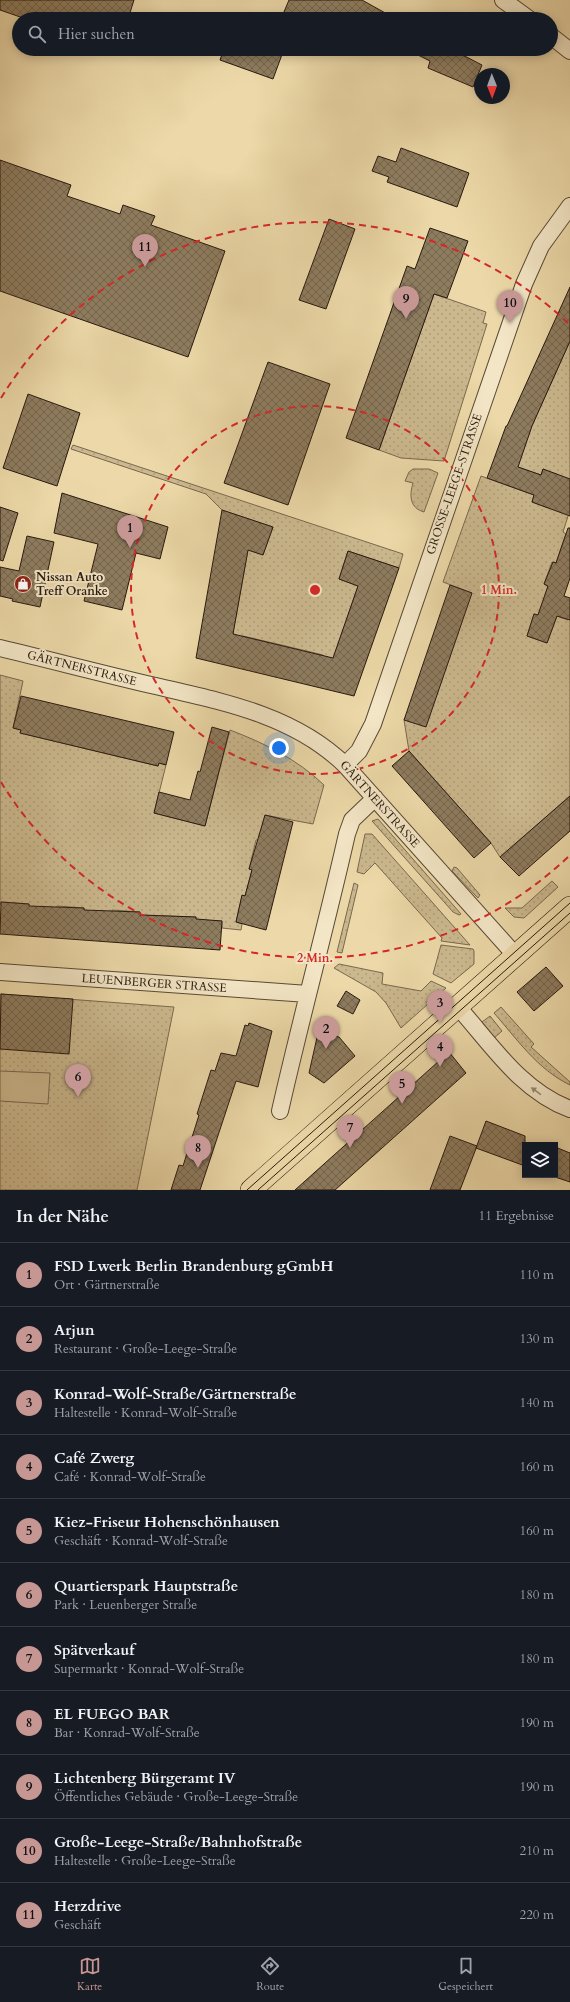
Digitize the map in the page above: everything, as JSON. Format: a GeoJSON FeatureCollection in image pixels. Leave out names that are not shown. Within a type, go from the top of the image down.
{"type":"FeatureCollection","features":[{"type":"Feature","properties":{"kind":"main road"},"geometry":{"type":"LineString","coordinates":[[251,1190],[570,907]]}},
{"type":"Feature","properties":{"kind":"street"},"geometry":{"type":"LineString","coordinates":[[503,0],[519,12]]}},
{"type":"Feature","properties":{"kind":"street"},"geometry":{"type":"LineString","coordinates":[[558,42],[570,51]]}},
{"type":"Feature","properties":{"kind":"street","name":"GROSSE-LEEGE-STRASSE"},"geometry":{"type":"LineString","coordinates":[[345,764],[359,751],[366,741],[373,724],[524,284],[541,246],[570,206]]}},
{"type":"Feature","properties":{"kind":"street","name":"GÄRTNERSTRASSE"},"geometry":{"type":"LineString","coordinates":[[0,648],[211,698],[257,712],[294,729],[320,744],[345,764],[516,956]]}},
{"type":"Feature","properties":{"kind":"street"},"geometry":{"type":"LineString","coordinates":[[280,1111],[302,1013],[347,834],[352,820],[376,798]]}},
{"type":"Feature","properties":{"kind":"street","name":"LEUENBERGER STRASSE"},"geometry":{"type":"LineString","coordinates":[[0,972],[308,994]]}},
{"type":"Feature","properties":{"kind":"street"},"geometry":{"type":"LineString","coordinates":[[458,1007],[528,1084],[544,1097],[570,1109]]}},
{"type":"Feature","properties":{"kind":"shaded area"},"geometry":{"type":"Polygon","coordinates":[[[434,294],[486,312],[483,323],[487,324],[444,461],[401,458],[379,450],[434,294]]]}},
{"type":"Feature","properties":{"kind":"shaded area"},"geometry":{"type":"Polygon","coordinates":[[[570,341],[570,510],[563,532],[566,534],[556,563],[552,562],[544,584],[548,586],[538,615],[534,614],[527,636],[547,643],[557,616],[568,620],[570,614],[570,796],[500,857],[491,843],[409,751],[404,720],[472,593],[443,582],[481,476],[534,495],[532,502],[548,508],[559,475],[543,469],[541,475],[515,466],[522,454],[528,434],[570,341]]]}},
{"type":"Feature","properties":{"kind":"shaded area"},"geometry":{"type":"Polygon","coordinates":[[[73,445],[403,554],[399,568],[348,551],[339,579],[358,586],[332,662],[322,660],[323,655],[311,652],[243,636],[232,638],[248,550],[263,555],[273,527],[222,510],[206,494],[71,449],[73,445]]]}},
{"type":"Feature","properties":{"kind":"shaded area"},"geometry":{"type":"Polygon","coordinates":[[[413,469],[429,469],[438,473],[424,512],[416,508],[413,504],[411,492],[413,483],[405,481],[409,472],[413,469]]]}},
{"type":"Feature","properties":{"kind":"shaded area"},"geometry":{"type":"Polygon","coordinates":[[[0,675],[23,681],[13,728],[21,730],[20,733],[158,766],[159,763],[166,765],[154,813],[205,826],[230,730],[255,740],[280,753],[303,767],[324,785],[313,824],[265,815],[259,840],[256,840],[249,869],[252,870],[245,896],[242,896],[236,922],[242,924],[241,930],[222,928],[222,921],[196,920],[196,917],[140,915],[140,912],[112,910],[112,912],[84,911],[84,908],[57,906],[56,908],[29,907],[29,904],[1,902],[0,905],[0,675]]]}},
{"type":"Feature","properties":{"kind":"shaded area"},"geometry":{"type":"Polygon","coordinates":[[[378,819],[461,914],[459,915],[453,912],[372,821],[378,819]]]}},
{"type":"Feature","properties":{"kind":"shaded area"},"geometry":{"type":"Polygon","coordinates":[[[365,834],[372,834],[470,945],[441,941],[442,938],[375,863],[364,874],[357,872],[365,834]]]}},
{"type":"Feature","properties":{"kind":"shaded area"},"geometry":{"type":"Polygon","coordinates":[[[454,867],[457,868],[480,895],[478,898],[452,871],[454,867]]]}},
{"type":"Feature","properties":{"kind":"shaded area"},"geometry":{"type":"Polygon","coordinates":[[[552,881],[558,887],[524,918],[514,917],[505,908],[522,908],[552,881]]]}},
{"type":"Feature","properties":{"kind":"shaded area"},"geometry":{"type":"Polygon","coordinates":[[[354,883],[358,885],[342,953],[337,952],[354,883]]]}},
{"type":"Feature","properties":{"kind":"shaded area"},"geometry":{"type":"Polygon","coordinates":[[[441,945],[473,949],[474,951],[474,964],[451,983],[433,974],[441,945]]]}},
{"type":"Feature","properties":{"kind":"shaded area"},"geometry":{"type":"Polygon","coordinates":[[[339,964],[383,973],[382,984],[421,991],[431,981],[446,988],[401,1028],[386,1003],[376,992],[334,968],[339,964]]]}},
{"type":"Feature","properties":{"kind":"shaded area"},"geometry":{"type":"Polygon","coordinates":[[[0,994],[174,1007],[137,1190],[0,1190],[0,994]]]}},
{"type":"Feature","properties":{"kind":"shaded area"},"geometry":{"type":"Polygon","coordinates":[[[501,1007],[534,1044],[531,1047],[570,1082],[570,1085],[547,1071],[519,1043],[494,1013],[501,1007]]]}},
{"type":"Feature","properties":{"kind":"shaded area"},"geometry":{"type":"Polygon","coordinates":[[[490,1016],[502,1031],[494,1038],[482,1022],[490,1016]]]}},
{"type":"Feature","properties":{"kind":"shaded area"},"geometry":{"type":"Polygon","coordinates":[[[0,1071],[50,1073],[48,1104],[0,1101],[0,1071]]]}},
{"type":"Feature","properties":{"kind":"building"},"geometry":{"type":"Polygon","coordinates":[[[0,0],[134,0],[130,12],[12,12],[12,14],[0,10],[0,0]]]}},
{"type":"Feature","properties":{"kind":"building"},"geometry":{"type":"Polygon","coordinates":[[[289,0],[362,0],[383,12],[284,12],[289,0]]]}},
{"type":"Feature","properties":{"kind":"building"},"geometry":{"type":"Polygon","coordinates":[[[221,56],[281,56],[273,79],[220,60],[221,56]]]}},
{"type":"Feature","properties":{"kind":"building"},"geometry":{"type":"Polygon","coordinates":[[[420,56],[465,56],[482,65],[481,68],[474,68],[473,87],[428,68],[430,61],[420,56]]]}},
{"type":"Feature","properties":{"kind":"building"},"geometry":{"type":"Polygon","coordinates":[[[401,148],[469,173],[457,207],[387,182],[389,177],[372,171],[378,156],[396,162],[401,148]]]}},
{"type":"Feature","properties":{"kind":"building"},"geometry":{"type":"Polygon","coordinates":[[[0,160],[71,185],[67,196],[120,214],[123,205],[155,216],[151,225],[225,251],[188,357],[0,291],[0,160]]]}},
{"type":"Feature","properties":{"kind":"building"},"geometry":{"type":"Polygon","coordinates":[[[329,219],[355,229],[326,309],[299,300],[329,219]]]}},
{"type":"Feature","properties":{"kind":"building"},"geometry":{"type":"Polygon","coordinates":[[[430,228],[468,241],[447,298],[434,294],[379,450],[346,438],[407,266],[415,269],[430,228]]]}},
{"type":"Feature","properties":{"kind":"building"},"geometry":{"type":"Polygon","coordinates":[[[570,287],[570,341],[532,426],[518,467],[541,475],[543,469],[570,479],[570,516],[532,502],[534,495],[487,478],[506,426],[570,287]]]}},
{"type":"Feature","properties":{"kind":"building"},"geometry":{"type":"Polygon","coordinates":[[[268,362],[330,384],[288,505],[224,483],[268,362]]]}},
{"type":"Feature","properties":{"kind":"building"},"geometry":{"type":"Polygon","coordinates":[[[28,394],[80,413],[57,486],[3,468],[28,394]]]}},
{"type":"Feature","properties":{"kind":"building"},"geometry":{"type":"Polygon","coordinates":[[[62,493],[168,527],[160,559],[136,553],[122,610],[84,601],[98,544],[54,533],[62,493]]]}},
{"type":"Feature","properties":{"kind":"building"},"geometry":{"type":"Polygon","coordinates":[[[0,507],[18,513],[3,561],[0,560],[0,507]]]}},
{"type":"Feature","properties":{"kind":"building"},"geometry":{"type":"Polygon","coordinates":[[[222,510],[273,527],[263,555],[248,550],[233,634],[333,658],[358,586],[339,579],[348,551],[399,568],[354,696],[196,658],[222,510]]]}},
{"type":"Feature","properties":{"kind":"building"},"geometry":{"type":"Polygon","coordinates":[[[568,528],[570,528],[570,578],[564,596],[570,598],[570,620],[557,616],[547,643],[527,636],[534,614],[538,615],[548,586],[544,584],[553,562],[556,563],[568,528]]]}},
{"type":"Feature","properties":{"kind":"building","name":"Nissan Auto Treff Oranke"},"geometry":{"type":"Polygon","coordinates":[[[27,536],[54,542],[40,607],[12,601],[13,599],[0,596],[0,567],[19,571],[27,536]]]}},
{"type":"Feature","properties":{"kind":"building"},"geometry":{"type":"Polygon","coordinates":[[[450,585],[472,593],[426,727],[404,720],[450,585]]]}},
{"type":"Feature","properties":{"kind":"building"},"geometry":{"type":"Polygon","coordinates":[[[21,696],[174,732],[166,765],[159,763],[158,766],[20,733],[21,730],[13,728],[21,696]]]}},
{"type":"Feature","properties":{"kind":"building"},"geometry":{"type":"Polygon","coordinates":[[[212,727],[229,732],[205,826],[154,813],[159,792],[190,800],[198,771],[200,772],[212,727]]]}},
{"type":"Feature","properties":{"kind":"building"},"geometry":{"type":"Polygon","coordinates":[[[409,751],[491,843],[474,858],[392,766],[409,751]]]}},
{"type":"Feature","properties":{"kind":"building"},"geometry":{"type":"Polygon","coordinates":[[[570,796],[570,831],[519,876],[500,857],[570,796]]]}},
{"type":"Feature","properties":{"kind":"building"},"geometry":{"type":"Polygon","coordinates":[[[265,815],[293,822],[266,930],[236,922],[242,895],[245,896],[252,870],[249,869],[265,815]]]}},
{"type":"Feature","properties":{"kind":"building"},"geometry":{"type":"Polygon","coordinates":[[[1,902],[29,904],[29,906],[84,908],[84,910],[140,912],[140,915],[196,917],[196,919],[222,921],[220,950],[0,934],[1,902]]]}},
{"type":"Feature","properties":{"kind":"building"},"geometry":{"type":"Polygon","coordinates":[[[546,967],[563,986],[534,1011],[517,992],[546,967]]]}},
{"type":"Feature","properties":{"kind":"building"},"geometry":{"type":"Polygon","coordinates":[[[346,991],[360,1000],[353,1014],[337,1006],[346,991]]]}},
{"type":"Feature","properties":{"kind":"building"},"geometry":{"type":"Polygon","coordinates":[[[1,994],[73,999],[69,1054],[0,1049],[1,994]]]}},
{"type":"Feature","properties":{"kind":"building"},"geometry":{"type":"Polygon","coordinates":[[[249,1023],[272,1031],[258,1087],[236,1081],[200,1190],[171,1190],[179,1165],[183,1166],[211,1070],[215,1071],[221,1053],[236,1056],[245,1025],[248,1026],[249,1023]]]}},
{"type":"Feature","properties":{"kind":"building"},"geometry":{"type":"Polygon","coordinates":[[[318,1033],[339,1037],[355,1056],[324,1083],[309,1073],[318,1033]]]}},
{"type":"Feature","properties":{"kind":"building"},"geometry":{"type":"Polygon","coordinates":[[[449,1052],[466,1073],[335,1190],[295,1190],[449,1052]]]}},
{"type":"Feature","properties":{"kind":"building"},"geometry":{"type":"Polygon","coordinates":[[[486,1121],[525,1136],[525,1142],[522,1142],[522,1165],[476,1148],[486,1121]]]}},
{"type":"Feature","properties":{"kind":"building"},"geometry":{"type":"Polygon","coordinates":[[[450,1136],[477,1146],[460,1190],[430,1190],[450,1136]]]}},
{"type":"Feature","properties":{"kind":"building"},"geometry":{"type":"Polygon","coordinates":[[[558,1148],[570,1153],[570,1182],[558,1178],[558,1148]]]}},
{"type":"Feature","properties":{"kind":"tram line"},"geometry":{"type":"LineString","coordinates":[[247,1190],[570,903]]}},
{"type":"Feature","properties":{"kind":"tram line"},"geometry":{"type":"LineString","coordinates":[[258,1190],[570,913]]}},
{"type":"Feature","properties":{"kind":"place","name":"Herzdrive"},"geometry":{"type":"Point","coordinates":[145,267]}},
{"type":"Feature","properties":{"kind":"place","name":"Lichtenberg Bürgeramt IV"},"geometry":{"type":"Point","coordinates":[406,319]}},
{"type":"Feature","properties":{"kind":"place","name":"Große-Leege-Straße/Bahnhofstraße"},"geometry":{"type":"Point","coordinates":[510,323]}},
{"type":"Feature","properties":{"kind":"place","name":"FSD Lwerk Berlin Brandenburg gGmbH"},"geometry":{"type":"Point","coordinates":[130,548]}},
{"type":"Feature","properties":{"kind":"place","name":"Nissan Auto Treff Oranke"},"geometry":{"type":"Point","coordinates":[23,584]}},
{"type":"Feature","properties":{"kind":"place","name":"Konrad-Wolf-Straße/Gärtnerstraße"},"geometry":{"type":"Point","coordinates":[440,1023]}},
{"type":"Feature","properties":{"kind":"place","name":"Arjun"},"geometry":{"type":"Point","coordinates":[326,1049]}},
{"type":"Feature","properties":{"kind":"place","name":"Café Zwerg"},"geometry":{"type":"Point","coordinates":[440,1067]}},
{"type":"Feature","properties":{"kind":"place","name":"Quartierspark Hauptstraße"},"geometry":{"type":"Point","coordinates":[78,1097]}},
{"type":"Feature","properties":{"kind":"place","name":"Kiez-Friseur Hohenschönhausen"},"geometry":{"type":"Point","coordinates":[402,1104]}},
{"type":"Feature","properties":{"kind":"place","name":"Spätverkauf"},"geometry":{"type":"Point","coordinates":[350,1148]}},
{"type":"Feature","properties":{"kind":"place","name":"EL FUEGO BAR"},"geometry":{"type":"Point","coordinates":[198,1168]}}]}
